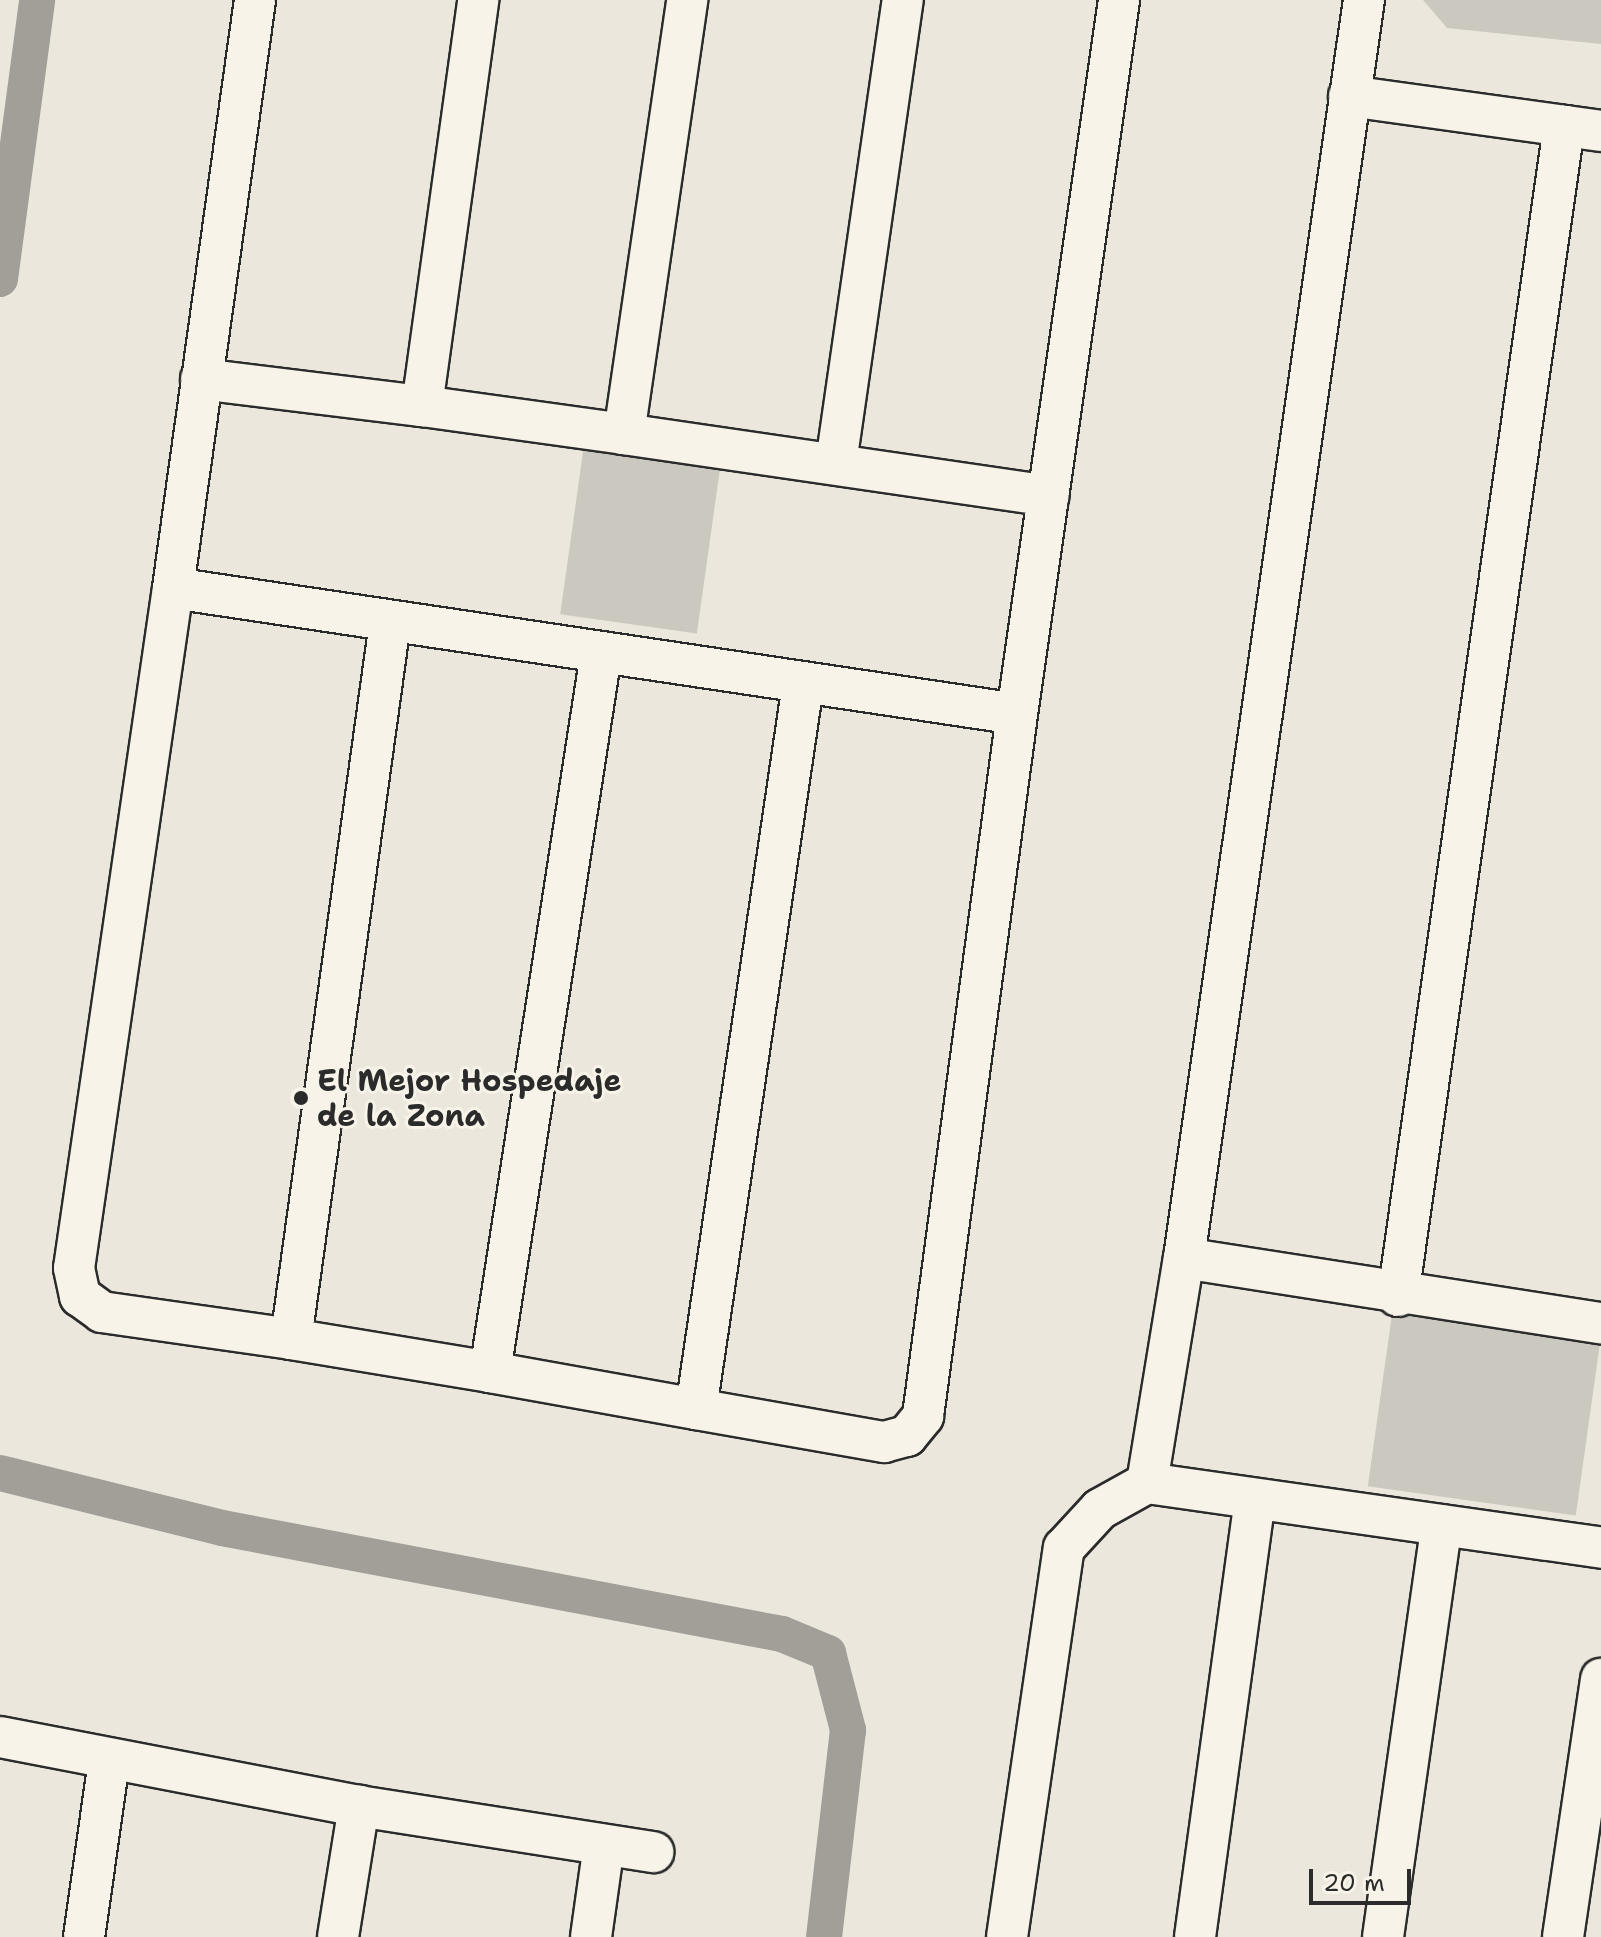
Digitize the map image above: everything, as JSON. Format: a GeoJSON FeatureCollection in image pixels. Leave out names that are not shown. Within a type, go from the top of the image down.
{"type":"FeatureCollection","features":[{"type":"Feature","properties":{"kind":"street"},"geometry":{"type":"LineString","coordinates":[[255,0],[74,1283],[102,1312],[490,1372],[884,1442],[907,1436],[923,1416],[1017,714],[1119,0]]}},
{"type":"Feature","properties":{"kind":"street"},"geometry":{"type":"LineString","coordinates":[[422,406],[478,0]]}},
{"type":"Feature","properties":{"kind":"street"},"geometry":{"type":"LineString","coordinates":[[624,434],[687,0]]}},
{"type":"Feature","properties":{"kind":"street"},"geometry":{"type":"LineString","coordinates":[[836,463],[903,0]]}},
{"type":"Feature","properties":{"kind":"street"},"geometry":{"type":"LineString","coordinates":[[1147,1483],[1184,1258],[1364,0]]}},
{"type":"Feature","properties":{"kind":"street"},"geometry":{"type":"LineString","coordinates":[[1349,96],[1582,129],[1398,1296]]}},
{"type":"Feature","properties":{"kind":"street"},"geometry":{"type":"LineString","coordinates":[[201,379],[836,463],[1048,496]]}},
{"type":"Feature","properties":{"kind":"street"},"geometry":{"type":"LineString","coordinates":[[173,588],[390,623],[1017,714]]}},
{"type":"Feature","properties":{"kind":"street"},"geometry":{"type":"LineString","coordinates":[[291,1339],[390,623]]}},
{"type":"Feature","properties":{"kind":"street"},"geometry":{"type":"LineString","coordinates":[[490,1372],[601,654]]}},
{"type":"Feature","properties":{"kind":"street"},"geometry":{"type":"LineString","coordinates":[[696,1409],[803,684]]}},
{"type":"Feature","properties":{"kind":"street"},"geometry":{"type":"LineString","coordinates":[[1184,1258],[1398,1296],[1601,1323]]}},
{"type":"Feature","properties":{"kind":"street"},"geometry":{"type":"LineString","coordinates":[[1007,1937],[1064,1548],[1100,1509],[1147,1483],[1601,1548]]}},
{"type":"Feature","properties":{"kind":"street"},"geometry":{"type":"LineString","coordinates":[[1195,1937],[1255,1499]]}},
{"type":"Feature","properties":{"kind":"street"},"geometry":{"type":"LineString","coordinates":[[1383,1937],[1442,1525]]}},
{"type":"Feature","properties":{"kind":"street"},"geometry":{"type":"LineString","coordinates":[[1563,1937],[1601,1679]]}},
{"type":"Feature","properties":{"kind":"street"},"geometry":{"type":"LineString","coordinates":[[0,1737],[109,1761],[359,1806],[653,1852]]}},
{"type":"Feature","properties":{"kind":"street"},"geometry":{"type":"LineString","coordinates":[[84,1937],[109,1761]]}},
{"type":"Feature","properties":{"kind":"street"},"geometry":{"type":"LineString","coordinates":[[338,1937],[359,1806]]}},
{"type":"Feature","properties":{"kind":"street"},"geometry":{"type":"LineString","coordinates":[[591,1937],[604,1845]]}},
{"type":"Feature","properties":{"kind":"shaded area"},"geometry":{"type":"Polygon","coordinates":[[[1423,0],[1601,0],[1601,44],[1447,28],[1423,0]]]}},
{"type":"Feature","properties":{"kind":"shaded area"},"geometry":{"type":"Polygon","coordinates":[[[584,445],[721,464],[697,634],[560,614],[584,445]]]}},
{"type":"Feature","properties":{"kind":"shaded area"},"geometry":{"type":"Polygon","coordinates":[[[1393,1307],[1601,1336],[1576,1515],[1368,1486],[1393,1307]]]}},
{"type":"Feature","properties":{"kind":"waterway"},"geometry":{"type":"LineString","coordinates":[[0,279],[37,0]]}},
{"type":"Feature","properties":{"kind":"waterway"},"geometry":{"type":"LineString","coordinates":[[0,1473],[222,1528],[782,1634],[828,1653],[848,1730],[824,1937]]}},
{"type":"Feature","properties":{"kind":"place","name":"El Mejor Hospedaje de la Zona"},"geometry":{"type":"Point","coordinates":[301,1098]}}]}
